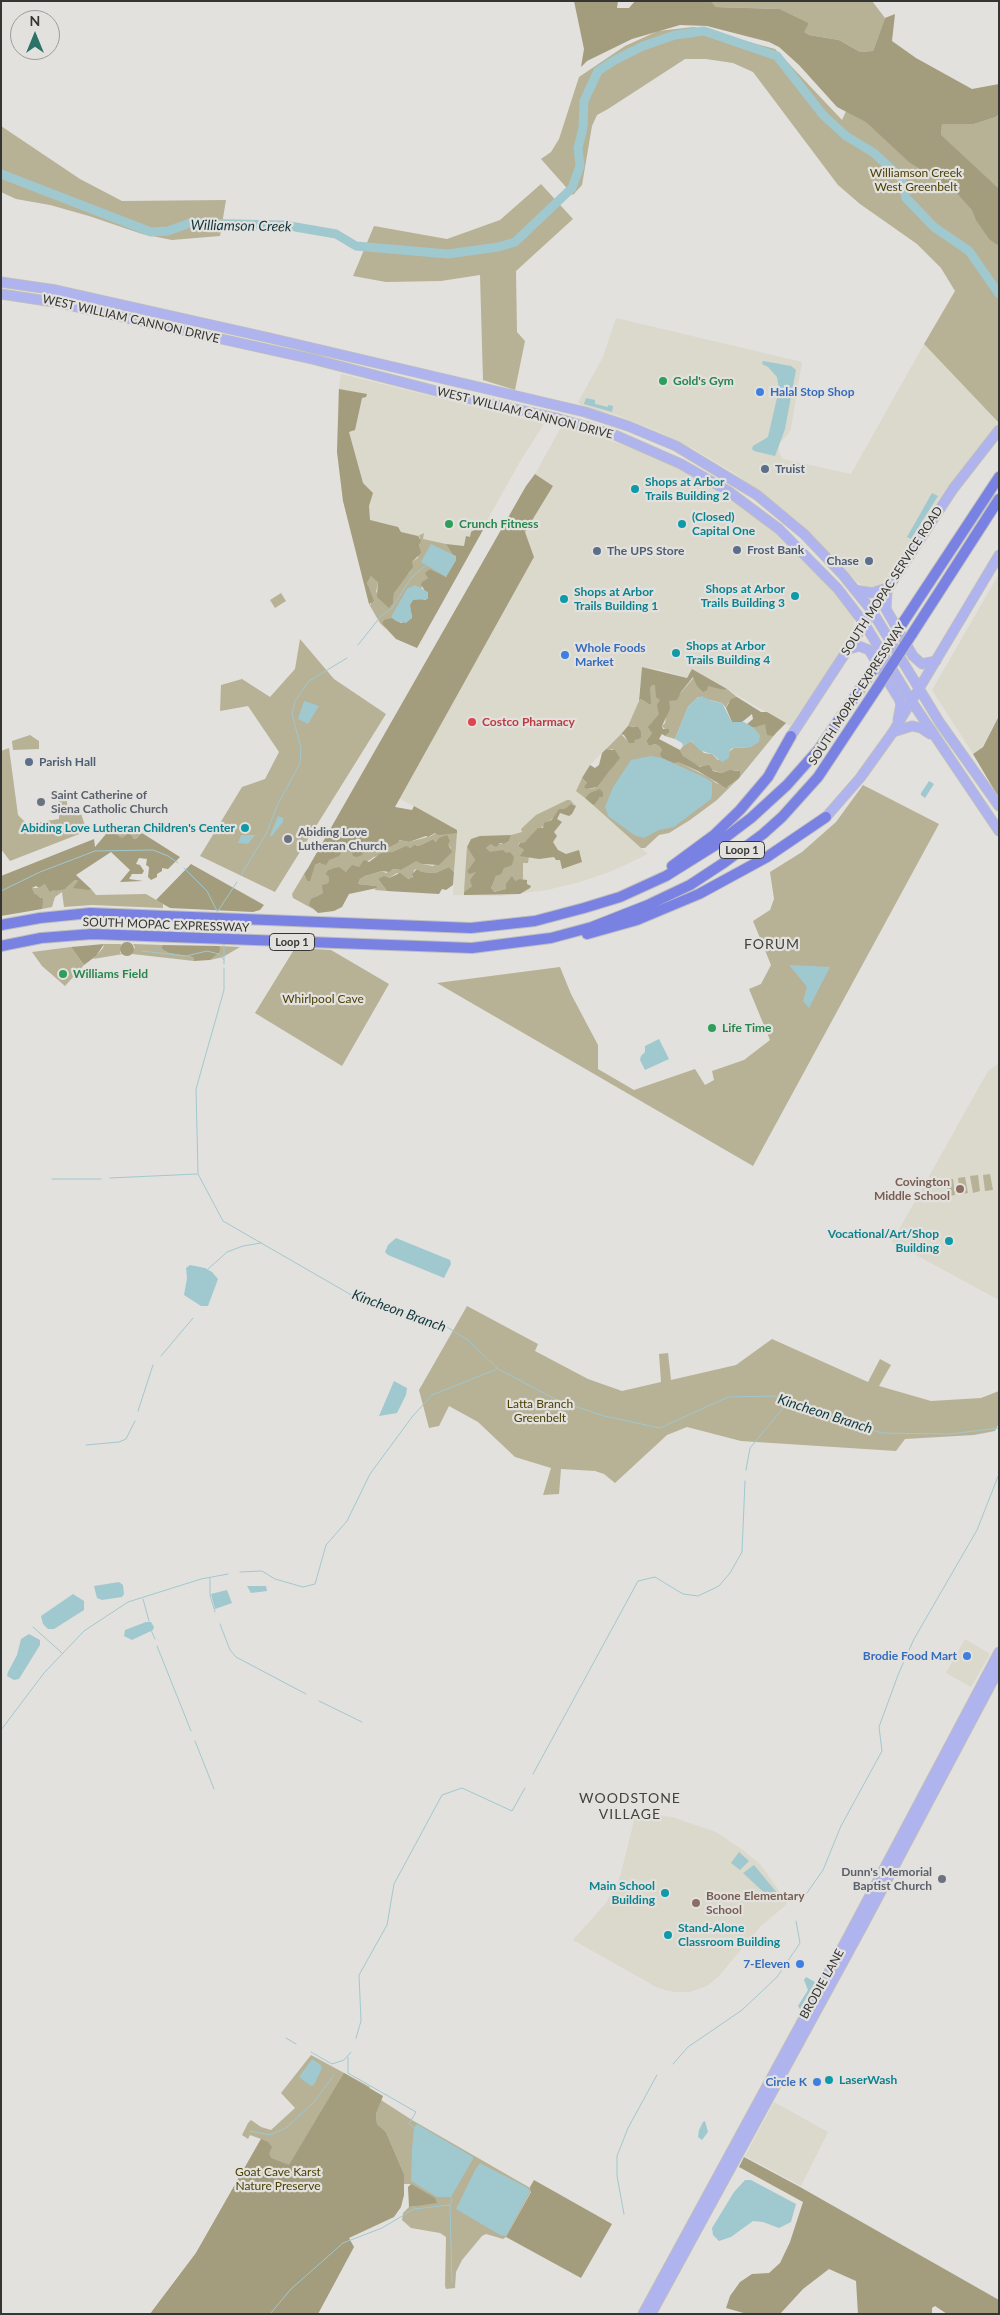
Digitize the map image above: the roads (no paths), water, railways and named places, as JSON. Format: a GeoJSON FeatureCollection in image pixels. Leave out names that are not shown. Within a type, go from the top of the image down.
{"type":"FeatureCollection","features":[{"type":"Feature","properties":{"kind":"highway","name":"SOUTH MOPAC EXPRESSWAY"},"geometry":{"type":"LineString","coordinates":[[1,925],[66,914],[471,928],[535,921],[611,900],[698,858],[768,803],[819,749],[999,477]]}},
{"type":"Feature","properties":{"kind":"highway","name":"SOUTH MOPAC EXPRESSWAY"},"geometry":{"type":"LineString","coordinates":[[1,946],[41,938],[92,934],[472,948],[551,938],[605,922],[648,905],[690,884],[741,851],[782,817],[818,777],[832,759],[999,499]]}},
{"type":"Feature","properties":{"kind":"highway"},"geometry":{"type":"LineString","coordinates":[[651,882],[714,835],[740,810],[768,776],[791,736]]}},
{"type":"Feature","properties":{"kind":"highway"},"geometry":{"type":"LineString","coordinates":[[551,938],[607,930],[674,905],[718,885],[768,857],[826,817]]}},
{"type":"Feature","properties":{"kind":"main road","name":"WEST WILLIAM CANNON DRIVE"},"geometry":{"type":"LineString","coordinates":[[1,282],[56,290],[378,362],[439,379],[585,412],[628,426],[676,446],[735,480],[778,512],[829,560],[872,612],[940,723],[999,806]]}},
{"type":"Feature","properties":{"kind":"main road","name":"WEST WILLIAM CANNON DRIVE"},"geometry":{"type":"LineString","coordinates":[[1,294],[63,304],[321,362],[556,418],[615,435],[681,464],[728,491],[785,535],[838,589],[864,623],[934,736],[999,831]]}},
{"type":"Feature","properties":{"kind":"main road"},"geometry":{"type":"LineString","coordinates":[[438,391],[439,379]]}},
{"type":"Feature","properties":{"kind":"main road","name":"SOUTH MOPAC SERVICE ROAD"},"geometry":{"type":"LineString","coordinates":[[791,736],[953,488],[999,430]]}},
{"type":"Feature","properties":{"kind":"main road"},"geometry":{"type":"LineString","coordinates":[[728,491],[735,480]]}},
{"type":"Feature","properties":{"kind":"main road"},"geometry":{"type":"LineString","coordinates":[[785,535],[804,546],[821,562],[825,563],[829,560]]}},
{"type":"Feature","properties":{"kind":"main road"},"geometry":{"type":"LineString","coordinates":[[826,817],[860,778],[893,732],[920,690],[999,555]]}},
{"type":"Feature","properties":{"kind":"main road"},"geometry":{"type":"LineString","coordinates":[[855,590],[872,593],[888,588],[886,609],[912,656],[922,664],[936,661]]}},
{"type":"Feature","properties":{"kind":"main road"},"geometry":{"type":"LineString","coordinates":[[846,650],[858,646],[869,650],[899,699],[901,704],[898,722]]}},
{"type":"Feature","properties":{"kind":"main road"},"geometry":{"type":"LineString","coordinates":[[893,732],[906,726],[916,726],[934,736]]}},
{"type":"Feature","properties":{"kind":"main road"},"geometry":{"type":"LineString","coordinates":[[956,766],[961,764],[965,766],[981,788],[992,797]]}},
{"type":"Feature","properties":{"kind":"main road","name":"BRODIE LANE"},"geometry":{"type":"LineString","coordinates":[[642,2314],[847,1939],[999,1652]]}},
{"type":"Feature","properties":{"kind":"main road","name":"BRODIE LANE"},"geometry":{"type":"LineString","coordinates":[[651,2314],[861,1929],[999,1669]]}},
{"type":"Feature","properties":{"kind":"water"},"geometry":{"type":"Polygon","coordinates":[[[763,361],[791,366],[796,370],[785,429],[775,456],[752,449],[753,446],[768,437],[779,389],[777,377],[768,367],[762,364],[763,361]]]}},
{"type":"Feature","properties":{"kind":"water"},"geometry":{"type":"Polygon","coordinates":[[[586,398],[595,400],[595,404],[608,407],[608,405],[613,406],[612,412],[584,404],[586,398]]]}},
{"type":"Feature","properties":{"kind":"water"},"geometry":{"type":"Polygon","coordinates":[[[932,493],[938,496],[911,539],[907,537],[932,493]]]}},
{"type":"Feature","properties":{"kind":"water"},"geometry":{"type":"Polygon","coordinates":[[[431,544],[456,556],[456,560],[446,577],[421,562],[431,544]]]}},
{"type":"Feature","properties":{"kind":"water"},"geometry":{"type":"Polygon","coordinates":[[[415,585],[428,592],[428,599],[413,600],[410,605],[412,618],[406,623],[396,621],[391,617],[407,589],[415,585]]]}},
{"type":"Feature","properties":{"kind":"water"},"geometry":{"type":"Polygon","coordinates":[[[702,696],[722,703],[732,722],[744,722],[754,728],[760,735],[759,742],[751,747],[733,748],[730,750],[729,758],[722,762],[712,754],[699,750],[692,741],[683,746],[682,743],[675,739],[688,707],[697,698],[702,696]]]}},
{"type":"Feature","properties":{"kind":"water"},"geometry":{"type":"Polygon","coordinates":[[[304,701],[319,706],[308,724],[298,719],[304,701]]]}},
{"type":"Feature","properties":{"kind":"water"},"geometry":{"type":"Polygon","coordinates":[[[651,756],[662,758],[706,778],[712,782],[712,794],[711,799],[674,827],[659,830],[644,838],[634,835],[608,816],[605,807],[613,787],[631,760],[651,756]]]}},
{"type":"Feature","properties":{"kind":"water"},"geometry":{"type":"Polygon","coordinates":[[[929,781],[934,784],[925,798],[921,793],[929,781]]]}},
{"type":"Feature","properties":{"kind":"water"},"geometry":{"type":"Polygon","coordinates":[[[278,816],[283,818],[283,822],[271,837],[270,835],[278,816]]]}},
{"type":"Feature","properties":{"kind":"water"},"geometry":{"type":"Polygon","coordinates":[[[241,835],[255,835],[248,844],[238,843],[241,835]]]}},
{"type":"Feature","properties":{"kind":"water"},"geometry":{"type":"Polygon","coordinates":[[[789,965],[830,967],[809,1008],[803,1001],[807,987],[789,965]]]}},
{"type":"Feature","properties":{"kind":"water"},"geometry":{"type":"Polygon","coordinates":[[[659,1039],[669,1059],[645,1070],[640,1060],[645,1052],[645,1046],[659,1039]]]}},
{"type":"Feature","properties":{"kind":"water"},"geometry":{"type":"Polygon","coordinates":[[[396,1238],[450,1260],[451,1264],[444,1278],[388,1255],[385,1252],[388,1245],[396,1238]]]}},
{"type":"Feature","properties":{"kind":"water"},"geometry":{"type":"Polygon","coordinates":[[[190,1265],[205,1268],[218,1279],[208,1306],[201,1306],[184,1295],[187,1278],[186,1268],[190,1265]]]}},
{"type":"Feature","properties":{"kind":"water"},"geometry":{"type":"Polygon","coordinates":[[[394,1381],[407,1388],[406,1395],[397,1413],[379,1416],[394,1381]]]}},
{"type":"Feature","properties":{"kind":"water"},"geometry":{"type":"Polygon","coordinates":[[[119,1582],[123,1585],[124,1594],[122,1597],[102,1600],[97,1598],[94,1586],[119,1582]]]}},
{"type":"Feature","properties":{"kind":"water"},"geometry":{"type":"Polygon","coordinates":[[[247,1586],[266,1586],[267,1591],[251,1593],[247,1586]]]}},
{"type":"Feature","properties":{"kind":"water"},"geometry":{"type":"Polygon","coordinates":[[[227,1590],[232,1603],[215,1609],[211,1594],[227,1590]]]}},
{"type":"Feature","properties":{"kind":"water"},"geometry":{"type":"Polygon","coordinates":[[[73,1594],[84,1601],[84,1610],[54,1629],[48,1629],[43,1624],[41,1616],[73,1594]]]}},
{"type":"Feature","properties":{"kind":"water"},"geometry":{"type":"Polygon","coordinates":[[[151,1622],[154,1627],[153,1630],[132,1640],[124,1636],[125,1630],[151,1622]]]}},
{"type":"Feature","properties":{"kind":"water"},"geometry":{"type":"Polygon","coordinates":[[[29,1634],[40,1640],[40,1645],[19,1679],[14,1680],[7,1676],[8,1672],[17,1655],[21,1639],[29,1634]]]}},
{"type":"Feature","properties":{"kind":"water"},"geometry":{"type":"Polygon","coordinates":[[[739,1852],[749,1861],[740,1870],[731,1863],[739,1852]]]}},
{"type":"Feature","properties":{"kind":"water"},"geometry":{"type":"Polygon","coordinates":[[[754,1865],[778,1894],[771,1899],[743,1873],[754,1865]]]}},
{"type":"Feature","properties":{"kind":"water"},"geometry":{"type":"Polygon","coordinates":[[[806,1977],[815,1982],[800,2009],[798,2006],[808,1990],[804,1980],[806,1977]]]}},
{"type":"Feature","properties":{"kind":"water"},"geometry":{"type":"Polygon","coordinates":[[[312,2059],[320,2064],[322,2068],[314,2085],[311,2086],[299,2077],[312,2059]]]}},
{"type":"Feature","properties":{"kind":"water"},"geometry":{"type":"Polygon","coordinates":[[[705,2121],[708,2132],[702,2140],[698,2137],[699,2130],[705,2121]]]}},
{"type":"Feature","properties":{"kind":"water"},"geometry":{"type":"Polygon","coordinates":[[[417,2124],[473,2157],[451,2197],[437,2197],[411,2181],[414,2128],[417,2124]]]}},
{"type":"Feature","properties":{"kind":"water"},"geometry":{"type":"Polygon","coordinates":[[[480,2163],[528,2188],[530,2191],[506,2236],[500,2235],[456,2209],[480,2163]]]}},
{"type":"Feature","properties":{"kind":"water"},"geometry":{"type":"Polygon","coordinates":[[[745,2180],[751,2180],[796,2204],[791,2222],[779,2228],[763,2222],[753,2221],[731,2237],[719,2241],[713,2235],[712,2228],[734,2192],[745,2180]]]}},
{"type":"Feature","properties":{"kind":"waterway","name":"Williamson Creek"},"geometry":{"type":"LineString","coordinates":[[1,174],[151,232],[168,231],[190,223],[284,225],[336,234],[356,246],[448,254],[498,247],[515,242],[572,188],[580,166],[578,148],[583,128],[584,101],[598,71],[643,46],[675,35],[704,31],[777,56],[823,115],[846,136],[874,153],[901,178],[906,198],[934,227],[969,251],[999,294]]}},
{"type":"Feature","properties":{"kind":"waterway"},"geometry":{"type":"LineString","coordinates":[[358,645],[381,616],[392,608],[411,578],[425,566]]}},
{"type":"Feature","properties":{"kind":"waterway"},"geometry":{"type":"LineString","coordinates":[[241,875],[267,832],[277,806],[300,763],[301,748],[292,714],[295,701],[309,681],[347,658]]}},
{"type":"Feature","properties":{"kind":"waterway","name":"Kincheon Branch"},"geometry":{"type":"LineString","coordinates":[[1,891],[40,872],[95,851],[153,850],[168,856],[178,863]]}},
{"type":"Feature","properties":{"kind":"waterway","name":"Kincheon Branch"},"geometry":{"type":"LineString","coordinates":[[184,868],[207,891],[218,913]]}},
{"type":"Feature","properties":{"kind":"waterway"},"geometry":{"type":"LineString","coordinates":[[218,911],[237,882]]}},
{"type":"Feature","properties":{"kind":"waterway","name":"Kincheon Branch"},"geometry":{"type":"LineString","coordinates":[[222,923],[225,934]]}},
{"type":"Feature","properties":{"kind":"waterway","name":"Kincheon Branch"},"geometry":{"type":"LineString","coordinates":[[224,943],[224,964]]}},
{"type":"Feature","properties":{"kind":"waterway"},"geometry":{"type":"LineString","coordinates":[[142,951],[186,956],[207,951],[219,954],[224,960]]}},
{"type":"Feature","properties":{"kind":"waterway","name":"Kincheon Branch"},"geometry":{"type":"LineString","coordinates":[[224,968],[224,990],[196,1089],[198,1174],[223,1221],[360,1300],[447,1327],[468,1340],[498,1369],[559,1401],[604,1416],[660,1428],[728,1397],[774,1396],[827,1416],[882,1433],[950,1434],[999,1428]]}},
{"type":"Feature","properties":{"kind":"waterway"},"geometry":{"type":"LineString","coordinates":[[110,1178],[197,1174]]}},
{"type":"Feature","properties":{"kind":"waterway"},"geometry":{"type":"LineString","coordinates":[[52,1179],[101,1179]]}},
{"type":"Feature","properties":{"kind":"waterway"},"geometry":{"type":"LineString","coordinates":[[208,1269],[227,1252],[243,1246],[261,1243]]}},
{"type":"Feature","properties":{"kind":"waterway"},"geometry":{"type":"LineString","coordinates":[[161,1356],[193,1318]]}},
{"type":"Feature","properties":{"kind":"waterway"},"geometry":{"type":"LineString","coordinates":[[138,1411],[153,1365]]}},
{"type":"Feature","properties":{"kind":"waterway"},"geometry":{"type":"LineString","coordinates":[[240,1572],[262,1571],[275,1579],[303,1587],[315,1584],[326,1545],[347,1521],[370,1474],[412,1417],[432,1395],[497,1369]]}},
{"type":"Feature","properties":{"kind":"waterway"},"geometry":{"type":"LineString","coordinates":[[746,1470],[750,1448],[789,1401]]}},
{"type":"Feature","properties":{"kind":"waterway"},"geometry":{"type":"LineString","coordinates":[[86,1445],[119,1442],[126,1439],[135,1421]]}},
{"type":"Feature","properties":{"kind":"waterway"},"geometry":{"type":"LineString","coordinates":[[802,1900],[823,1870],[841,1826],[882,1751],[879,1727],[898,1675],[914,1639],[977,1530],[999,1474]]}},
{"type":"Feature","properties":{"kind":"waterway"},"geometry":{"type":"LineString","coordinates":[[533,1774],[638,1581],[655,1577],[683,1594],[698,1596],[719,1586],[730,1573],[742,1552],[745,1481]]}},
{"type":"Feature","properties":{"kind":"waterway"},"geometry":{"type":"LineString","coordinates":[[1,1730],[44,1673],[84,1631],[128,1602],[201,1579],[228,1574]]}},
{"type":"Feature","properties":{"kind":"waterway"},"geometry":{"type":"LineString","coordinates":[[210,1578],[210,1595],[215,1612]]}},
{"type":"Feature","properties":{"kind":"waterway"},"geometry":{"type":"LineString","coordinates":[[143,1599],[149,1621]]}},
{"type":"Feature","properties":{"kind":"waterway"},"geometry":{"type":"LineString","coordinates":[[220,1624],[230,1650],[236,1657],[306,1694]]}},
{"type":"Feature","properties":{"kind":"waterway"},"geometry":{"type":"LineString","coordinates":[[33,1627],[62,1653]]}},
{"type":"Feature","properties":{"kind":"waterway"},"geometry":{"type":"LineString","coordinates":[[151,1630],[155,1639]]}},
{"type":"Feature","properties":{"kind":"waterway"},"geometry":{"type":"LineString","coordinates":[[157,1646],[191,1731]]}},
{"type":"Feature","properties":{"kind":"waterway"},"geometry":{"type":"LineString","coordinates":[[319,1701],[362,1722]]}},
{"type":"Feature","properties":{"kind":"waterway"},"geometry":{"type":"LineString","coordinates":[[195,1741],[214,1789]]}},
{"type":"Feature","properties":{"kind":"waterway"},"geometry":{"type":"LineString","coordinates":[[356,2038],[361,2021],[359,1975],[387,1925],[394,1884],[442,1795],[462,1788],[512,1811],[525,1788]]}},
{"type":"Feature","properties":{"kind":"waterway"},"geometry":{"type":"LineString","coordinates":[[673,2064],[688,2047],[742,2010],[777,1977],[800,1943],[796,1921]]}},
{"type":"Feature","properties":{"kind":"waterway"},"geometry":{"type":"LineString","coordinates":[[286,2038],[296,2044]]}},
{"type":"Feature","properties":{"kind":"waterway"},"geometry":{"type":"LineString","coordinates":[[311,2052],[332,2064],[344,2060],[351,2052]]}},
{"type":"Feature","properties":{"kind":"waterway"},"geometry":{"type":"LineString","coordinates":[[348,2057],[348,2073],[416,2112],[409,2124],[416,2129]]}},
{"type":"Feature","properties":{"kind":"waterway"},"geometry":{"type":"LineString","coordinates":[[250,2131],[270,2135],[286,2128],[314,2102],[334,2075]]}},
{"type":"Feature","properties":{"kind":"waterway"},"geometry":{"type":"LineString","coordinates":[[624,2214],[617,2176],[617,2156],[628,2128],[657,2075]]}},
{"type":"Feature","properties":{"kind":"waterway"},"geometry":{"type":"LineString","coordinates":[[450,2196],[452,2200],[450,2205],[452,2282]]}},
{"type":"Feature","properties":{"kind":"waterway"},"geometry":{"type":"LineString","coordinates":[[270,2314],[291,2289],[343,2243],[382,2228],[414,2209],[450,2205]]}},
{"type":"Feature","properties":{"kind":"place","name":"Gold's Gym"},"geometry":{"type":"Point","coordinates":[663,381]}},
{"type":"Feature","properties":{"kind":"place","name":"Halal Stop Shop"},"geometry":{"type":"Point","coordinates":[760,392]}},
{"type":"Feature","properties":{"kind":"place","name":"Truist"},"geometry":{"type":"Point","coordinates":[765,469]}},
{"type":"Feature","properties":{"kind":"place","name":"Shops at Arbor Trails Building 2"},"geometry":{"type":"Point","coordinates":[635,489]}},
{"type":"Feature","properties":{"kind":"place","name":"Crunch Fitness"},"geometry":{"type":"Point","coordinates":[449,524]}},
{"type":"Feature","properties":{"kind":"place","name":"(Closed) Capital One"},"geometry":{"type":"Point","coordinates":[682,524]}},
{"type":"Feature","properties":{"kind":"place","name":"Frost Bank"},"geometry":{"type":"Point","coordinates":[737,550]}},
{"type":"Feature","properties":{"kind":"place","name":"The UPS Store"},"geometry":{"type":"Point","coordinates":[597,551]}},
{"type":"Feature","properties":{"kind":"place","name":"Chase"},"geometry":{"type":"Point","coordinates":[869,561]}},
{"type":"Feature","properties":{"kind":"place","name":"Shops at Arbor Trails Building 3"},"geometry":{"type":"Point","coordinates":[795,596]}},
{"type":"Feature","properties":{"kind":"place","name":"Shops at Arbor Trails Building 1"},"geometry":{"type":"Point","coordinates":[564,599]}},
{"type":"Feature","properties":{"kind":"place","name":"Shops at Arbor Trails Building 4"},"geometry":{"type":"Point","coordinates":[676,653]}},
{"type":"Feature","properties":{"kind":"place","name":"Whole Foods Market"},"geometry":{"type":"Point","coordinates":[565,655]}},
{"type":"Feature","properties":{"kind":"place","name":"Costco Pharmacy"},"geometry":{"type":"Point","coordinates":[472,722]}},
{"type":"Feature","properties":{"kind":"place","name":"Parish Hall"},"geometry":{"type":"Point","coordinates":[29,762]}},
{"type":"Feature","properties":{"kind":"place","name":"Saint Catherine of Siena Catholic Church"},"geometry":{"type":"Point","coordinates":[41,802]}},
{"type":"Feature","properties":{"kind":"place","name":"Abiding Love Lutheran Children's Center"},"geometry":{"type":"Point","coordinates":[245,828]}},
{"type":"Feature","properties":{"kind":"place","name":"Abiding Love Lutheran Church"},"geometry":{"type":"Point","coordinates":[288,839]}},
{"type":"Feature","properties":{"kind":"place","name":"Williams Field"},"geometry":{"type":"Point","coordinates":[63,974]}},
{"type":"Feature","properties":{"kind":"place","name":"Life Time"},"geometry":{"type":"Point","coordinates":[712,1028]}},
{"type":"Feature","properties":{"kind":"place","name":"Covington Middle School"},"geometry":{"type":"Point","coordinates":[960,1189]}},
{"type":"Feature","properties":{"kind":"place","name":"Vocational/Art/Shop Building"},"geometry":{"type":"Point","coordinates":[949,1241]}},
{"type":"Feature","properties":{"kind":"place","name":"Brodie Food Mart"},"geometry":{"type":"Point","coordinates":[967,1656]}},
{"type":"Feature","properties":{"kind":"place","name":"Dunn's Memorial Baptist Church"},"geometry":{"type":"Point","coordinates":[942,1879]}},
{"type":"Feature","properties":{"kind":"place","name":"Main School Building"},"geometry":{"type":"Point","coordinates":[665,1893]}},
{"type":"Feature","properties":{"kind":"place","name":"Boone Elementary School"},"geometry":{"type":"Point","coordinates":[696,1903]}},
{"type":"Feature","properties":{"kind":"place","name":"Stand-Alone Classroom Building"},"geometry":{"type":"Point","coordinates":[668,1935]}},
{"type":"Feature","properties":{"kind":"place","name":"7-Eleven"},"geometry":{"type":"Point","coordinates":[800,1964]}},
{"type":"Feature","properties":{"kind":"place","name":"LaserWash"},"geometry":{"type":"Point","coordinates":[829,2080]}},
{"type":"Feature","properties":{"kind":"place","name":"Circle K"},"geometry":{"type":"Point","coordinates":[817,2082]}},
{"type":"Feature","properties":{"kind":"district","name":"FORUM"},"geometry":{"type":"Point","coordinates":[772,944]}},
{"type":"Feature","properties":{"kind":"district","name":"WOODSTONE VILLAGE"},"geometry":{"type":"Point","coordinates":[630,1806]}},
{"type":"Feature","properties":{"kind":"park label","name":"Williamson Creek West Greenbelt"},"geometry":{"type":"Point","coordinates":[916,180]}},
{"type":"Feature","properties":{"kind":"park label","name":"Whirlpool Cave"},"geometry":{"type":"Point","coordinates":[323,999]}},
{"type":"Feature","properties":{"kind":"park label","name":"Latta Branch Greenbelt"},"geometry":{"type":"Point","coordinates":[540,1411]}},
{"type":"Feature","properties":{"kind":"park label","name":"Goat Cave Karst Nature Preserve"},"geometry":{"type":"Point","coordinates":[278,2179]}}]}
